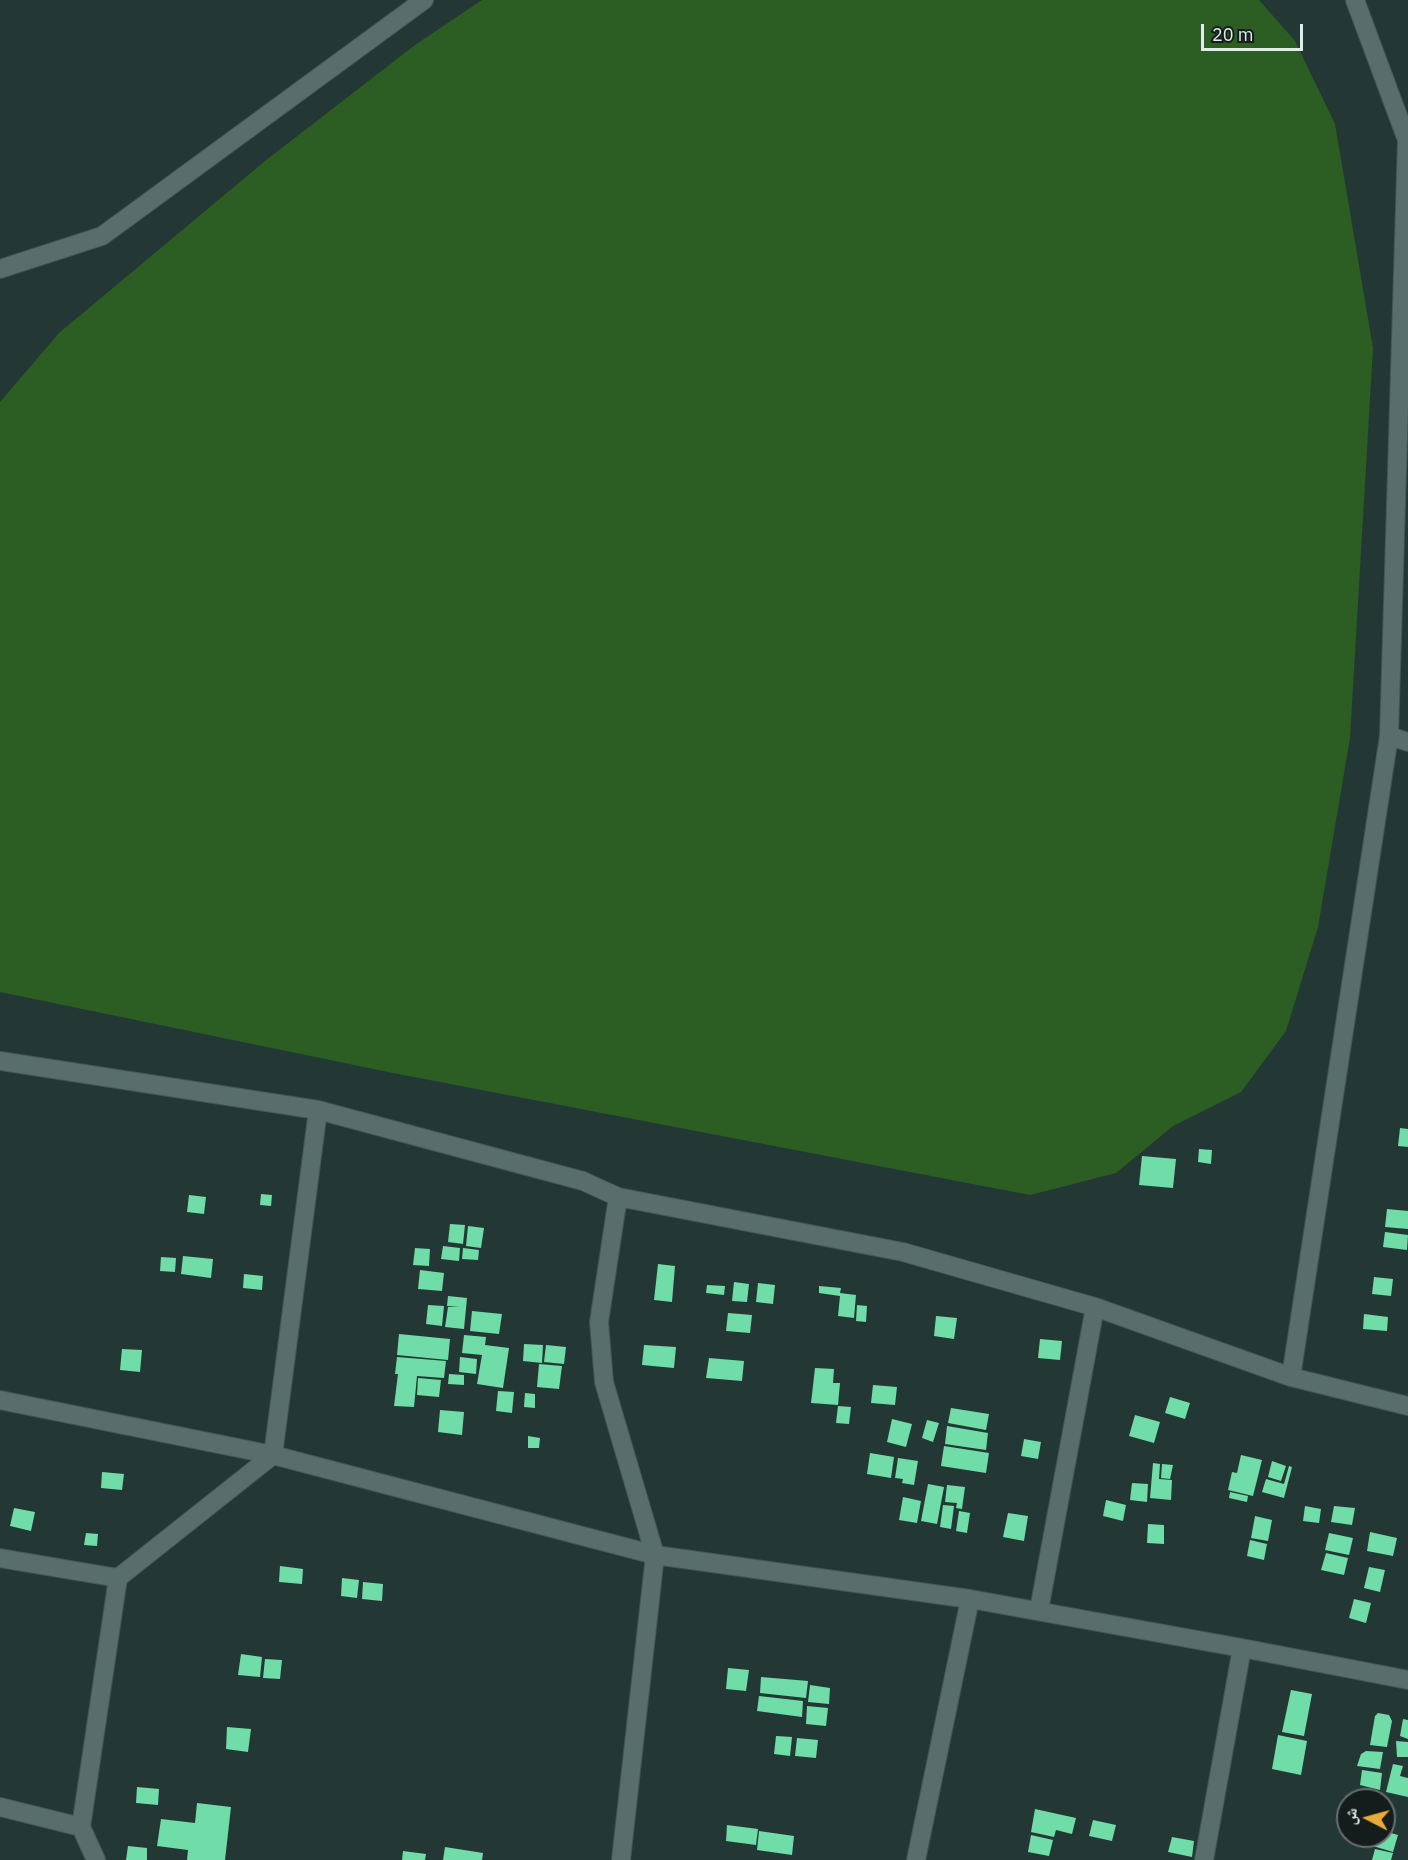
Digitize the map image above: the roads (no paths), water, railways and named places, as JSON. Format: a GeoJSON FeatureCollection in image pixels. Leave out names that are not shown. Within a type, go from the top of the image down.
{"type":"FeatureCollection","features":[{"type":"Feature","properties":{"kind":"street"},"geometry":{"type":"LineString","coordinates":[[0,269],[102,236],[424,0]]}},
{"type":"Feature","properties":{"kind":"street"},"geometry":{"type":"LineString","coordinates":[[1291,1377],[1389,736],[1403,456],[1407,140],[1356,0]]}},
{"type":"Feature","properties":{"kind":"street"},"geometry":{"type":"LineString","coordinates":[[1389,736],[1408,742]]}},
{"type":"Feature","properties":{"kind":"street"},"geometry":{"type":"LineString","coordinates":[[0,1061],[318,1110],[583,1181],[618,1197],[903,1252],[1095,1307],[1291,1377],[1408,1406]]}},
{"type":"Feature","properties":{"kind":"street"},"geometry":{"type":"LineString","coordinates":[[96,1860],[81,1827],[118,1578],[273,1455],[318,1110]]}},
{"type":"Feature","properties":{"kind":"street"},"geometry":{"type":"LineString","coordinates":[[618,1197],[599,1322],[604,1382],[655,1555],[621,1860]]}},
{"type":"Feature","properties":{"kind":"street"},"geometry":{"type":"LineString","coordinates":[[1039,1610],[1095,1307]]}},
{"type":"Feature","properties":{"kind":"street"},"geometry":{"type":"LineString","coordinates":[[0,1401],[273,1455],[655,1555],[1039,1610],[1408,1680]]}},
{"type":"Feature","properties":{"kind":"street"},"geometry":{"type":"LineString","coordinates":[[0,1558],[118,1578]]}},
{"type":"Feature","properties":{"kind":"street"},"geometry":{"type":"LineString","coordinates":[[916,1860],[970,1599]]}},
{"type":"Feature","properties":{"kind":"street"},"geometry":{"type":"LineString","coordinates":[[1204,1860],[1242,1648]]}},
{"type":"Feature","properties":{"kind":"street"},"geometry":{"type":"LineString","coordinates":[[0,1807],[81,1827]]}}]}
